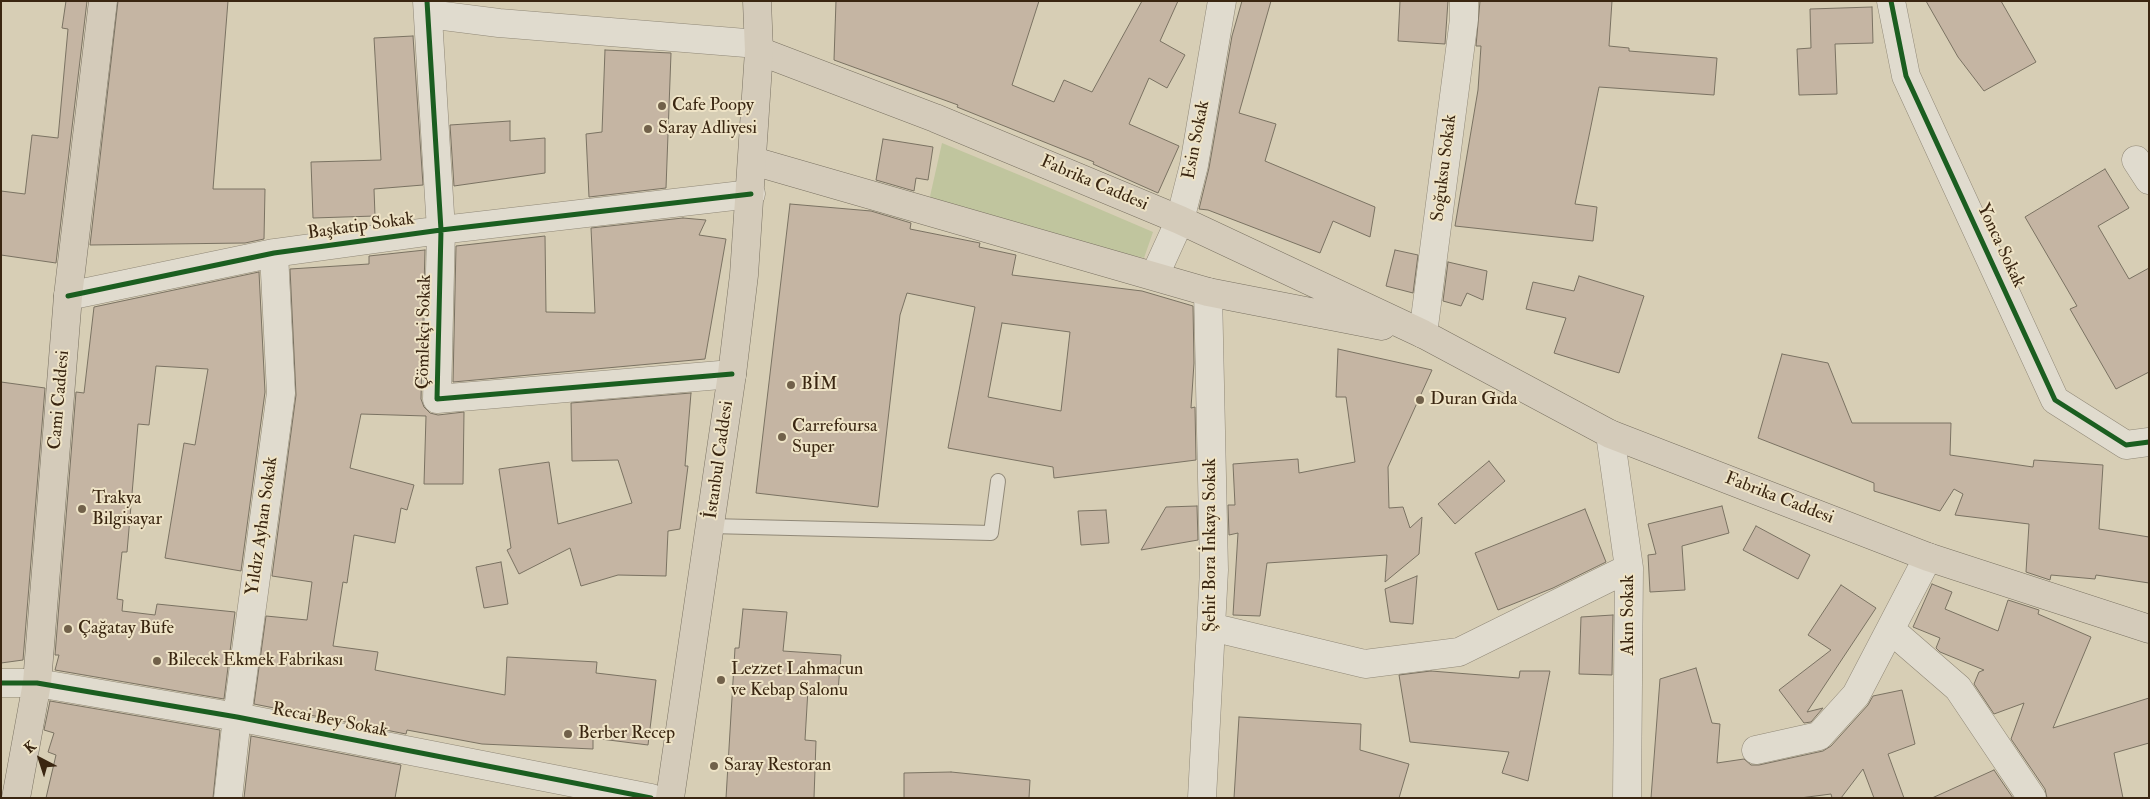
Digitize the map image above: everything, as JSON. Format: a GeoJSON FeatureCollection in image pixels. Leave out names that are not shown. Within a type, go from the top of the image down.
{"type":"FeatureCollection","features":[{"type":"Feature","properties":{"kind":"main road","name":"Cami Caddesi"},"geometry":{"type":"LineString","coordinates":[[16,798],[37,683],[68,296],[103,1]]}},
{"type":"Feature","properties":{"kind":"main road","name":"İstanbul Caddesi"},"geometry":{"type":"LineString","coordinates":[[670,798],[732,374],[744,275],[751,194],[759,48],[757,1]]}},
{"type":"Feature","properties":{"kind":"main road","name":"Fabrika Caddesi"},"geometry":{"type":"LineString","coordinates":[[759,48],[935,118],[1180,220],[1423,334],[1610,434],[1928,557],[2149,629]]}},
{"type":"Feature","properties":{"kind":"main road","name":"Fabrika Caddesi"},"geometry":{"type":"LineString","coordinates":[[753,161],[1155,275],[1208,292],[1423,334]]}},
{"type":"Feature","properties":{"kind":"street","name":"Esin Sokak"},"geometry":{"type":"LineString","coordinates":[[1155,275],[1180,220],[1194,165],[1222,1]]}},
{"type":"Feature","properties":{"kind":"street","name":"Soğuksu Sokak"},"geometry":{"type":"LineString","coordinates":[[1423,334],[1464,19],[1464,1]]}},
{"type":"Feature","properties":{"kind":"street","name":"Yonca Sokak"},"geometry":{"type":"LineString","coordinates":[[1891,1],[1906,76],[2055,400],[2126,445],[2149,442]]}},
{"type":"Feature","properties":{"kind":"street"},"geometry":{"type":"LineString","coordinates":[[427,7],[505,12],[759,48]]}},
{"type":"Feature","properties":{"kind":"street","name":"Çömlekçi Sokak"},"geometry":{"type":"LineString","coordinates":[[427,7],[441,230],[437,399],[732,374]]}},
{"type":"Feature","properties":{"kind":"street","name":"Başkatip Sokak"},"geometry":{"type":"LineString","coordinates":[[68,296],[274,253],[441,230],[751,194]]}},
{"type":"Feature","properties":{"kind":"street","name":"Yıldız Ayhan Sokak"},"geometry":{"type":"LineString","coordinates":[[228,798],[237,717],[281,393],[274,253]]}},
{"type":"Feature","properties":{"kind":"street","name":"Şehit Bora İnkaya Sokak"},"geometry":{"type":"LineString","coordinates":[[1202,798],[1214,570],[1208,292]]}},
{"type":"Feature","properties":{"kind":"street","name":"Akın Sokak"},"geometry":{"type":"LineString","coordinates":[[1610,434],[1629,568],[1627,798]]}},
{"type":"Feature","properties":{"kind":"street"},"geometry":{"type":"LineString","coordinates":[[1756,750],[1819,736],[1856,694],[1928,557]]}},
{"type":"Feature","properties":{"kind":"street"},"geometry":{"type":"LineString","coordinates":[[1211,627],[1365,664],[1459,652],[1629,568]]}},
{"type":"Feature","properties":{"kind":"street"},"geometry":{"type":"LineString","coordinates":[[1891,630],[1958,688],[2032,798]]}},
{"type":"Feature","properties":{"kind":"street","name":"Recai Bey Sokak"},"geometry":{"type":"LineString","coordinates":[[1,683],[37,683],[237,717],[652,798]]}},
{"type":"Feature","properties":{"kind":"lane"},"geometry":{"type":"LineString","coordinates":[[710,526],[991,533],[998,481]]}},
{"type":"Feature","properties":{"kind":"green space"},"geometry":{"type":"Polygon","coordinates":[[[942,143],[1153,232],[1144,258],[1011,227],[929,201],[942,143]]]}},
{"type":"Feature","properties":{"kind":"building"},"geometry":{"type":"Polygon","coordinates":[[[66,1],[87,1],[56,263],[1,255],[1,191],[25,194],[32,135],[58,138],[68,29],[62,28],[66,1]]]}},
{"type":"Feature","properties":{"kind":"building"},"geometry":{"type":"Polygon","coordinates":[[[118,1],[228,1],[213,189],[265,189],[264,239],[245,243],[90,245],[118,1]]]}},
{"type":"Feature","properties":{"kind":"building"},"geometry":{"type":"Polygon","coordinates":[[[836,1],[1039,1],[1012,85],[1054,102],[1064,80],[1092,92],[1142,1],[1178,1],[1160,41],[1185,55],[1167,88],[1149,78],[1129,124],[1179,146],[1158,193],[1093,164],[1094,162],[957,107],[958,105],[834,60],[836,1]]]}},
{"type":"Feature","properties":{"kind":"building"},"geometry":{"type":"Polygon","coordinates":[[[1242,1],[1271,1],[1239,113],[1276,124],[1265,161],[1375,207],[1370,237],[1333,221],[1320,253],[1208,210],[1199,209],[1209,168],[1232,36],[1242,1]]]}},
{"type":"Feature","properties":{"kind":"building"},"geometry":{"type":"Polygon","coordinates":[[[1400,1],[1448,1],[1445,44],[1398,41],[1400,1]]]}},
{"type":"Feature","properties":{"kind":"building"},"geometry":{"type":"Polygon","coordinates":[[[1480,1],[1612,1],[1609,46],[1629,48],[1629,51],[1717,58],[1714,95],[1599,87],[1575,204],[1597,207],[1593,241],[1455,226],[1478,90],[1481,46],[1476,46],[1480,1]]]}},
{"type":"Feature","properties":{"kind":"building"},"geometry":{"type":"Polygon","coordinates":[[[1926,1],[2001,1],[2036,62],[1984,91],[1958,57],[1926,1]]]}},
{"type":"Feature","properties":{"kind":"building"},"geometry":{"type":"Polygon","coordinates":[[[1872,7],[1873,43],[1835,44],[1837,94],[1799,95],[1797,49],[1811,48],[1810,9],[1872,7]]]}},
{"type":"Feature","properties":{"kind":"building"},"geometry":{"type":"Polygon","coordinates":[[[413,36],[423,185],[374,189],[375,216],[313,218],[311,162],[381,160],[374,38],[413,36]]]}},
{"type":"Feature","properties":{"kind":"building"},"geometry":{"type":"Polygon","coordinates":[[[605,50],[671,53],[666,188],[589,197],[586,134],[602,132],[605,50]]]}},
{"type":"Feature","properties":{"kind":"building"},"geometry":{"type":"Polygon","coordinates":[[[510,121],[510,141],[545,138],[545,173],[454,186],[450,125],[510,121]]]}},
{"type":"Feature","properties":{"kind":"building"},"geometry":{"type":"Polygon","coordinates":[[[883,139],[933,147],[928,180],[916,178],[914,191],[876,180],[883,139]]]}},
{"type":"Feature","properties":{"kind":"building"},"geometry":{"type":"Polygon","coordinates":[[[2105,169],[2129,208],[2098,226],[2129,279],[2149,268],[2149,372],[2116,389],[2070,309],[2077,306],[2025,217],[2105,169]]]}},
{"type":"Feature","properties":{"kind":"building"},"geometry":{"type":"Polygon","coordinates":[[[790,204],[871,211],[911,223],[910,229],[980,243],[979,247],[1016,255],[1012,275],[1142,291],[1193,306],[1194,363],[1191,408],[1195,407],[1196,460],[1054,478],[1053,467],[948,448],[975,307],[907,293],[900,315],[878,507],[756,493],[790,204]],[[1002,323],[988,397],[1061,411],[1070,332],[1002,323]]]}},
{"type":"Feature","properties":{"kind":"building"},"geometry":{"type":"Polygon","coordinates":[[[683,218],[706,220],[699,235],[726,239],[705,359],[453,382],[456,246],[545,236],[546,312],[595,313],[591,228],[683,218]]]}},
{"type":"Feature","properties":{"kind":"building"},"geometry":{"type":"Polygon","coordinates":[[[425,250],[421,399],[424,407],[430,413],[438,415],[464,412],[463,484],[424,484],[426,416],[361,414],[350,468],[414,485],[407,510],[401,508],[395,543],[354,535],[347,583],[343,582],[333,646],[378,652],[375,670],[505,695],[507,657],[597,662],[596,673],[656,680],[648,745],[593,738],[593,749],[482,744],[407,730],[406,734],[254,704],[266,616],[307,620],[312,582],[272,576],[296,395],[290,269],[369,264],[369,256],[425,250]]]}},
{"type":"Feature","properties":{"kind":"building"},"geometry":{"type":"Polygon","coordinates":[[[1395,250],[1418,255],[1413,293],[1386,286],[1395,250]]]}},
{"type":"Feature","properties":{"kind":"building"},"geometry":{"type":"Polygon","coordinates":[[[1448,262],[1487,271],[1483,300],[1467,293],[1461,306],[1443,301],[1448,262]]]}},
{"type":"Feature","properties":{"kind":"building"},"geometry":{"type":"Polygon","coordinates":[[[259,272],[265,392],[241,571],[165,558],[184,443],[195,445],[208,369],[156,366],[149,425],[138,424],[127,552],[122,552],[117,599],[123,600],[122,611],[155,615],[157,604],[235,612],[224,699],[55,670],[59,655],[55,655],[76,392],[84,393],[94,307],[259,272]]]}},
{"type":"Feature","properties":{"kind":"building"},"geometry":{"type":"Polygon","coordinates":[[[1579,276],[1644,296],[1619,373],[1554,353],[1566,318],[1526,309],[1533,282],[1574,291],[1579,276]]]}},
{"type":"Feature","properties":{"kind":"building"},"geometry":{"type":"Polygon","coordinates":[[[1338,349],[1432,370],[1388,467],[1389,508],[1403,507],[1410,528],[1422,517],[1419,554],[1385,582],[1387,555],[1267,563],[1260,616],[1233,615],[1238,533],[1229,535],[1228,505],[1235,505],[1233,464],[1298,459],[1299,473],[1355,462],[1346,397],[1336,397],[1338,349]]]}},
{"type":"Feature","properties":{"kind":"building"},"geometry":{"type":"Polygon","coordinates":[[[1782,354],[1828,363],[1852,423],[1951,423],[1950,455],[2033,467],[2034,460],[2103,465],[2099,529],[2149,537],[2149,583],[2096,575],[2095,579],[2051,575],[2050,580],[2026,572],[2029,524],[1955,515],[1963,494],[1954,489],[1940,511],[1874,491],[1874,483],[1758,438],[1782,354]]]}},
{"type":"Feature","properties":{"kind":"building"},"geometry":{"type":"Polygon","coordinates":[[[1,382],[45,388],[23,660],[1,663],[1,382]]]}},
{"type":"Feature","properties":{"kind":"building"},"geometry":{"type":"Polygon","coordinates":[[[691,393],[685,466],[688,466],[680,529],[668,531],[666,576],[618,575],[581,586],[570,548],[519,574],[507,550],[511,548],[499,469],[549,462],[558,524],[632,503],[618,460],[572,461],[571,403],[691,393]]]}},
{"type":"Feature","properties":{"kind":"building"},"geometry":{"type":"Polygon","coordinates":[[[1489,461],[1505,481],[1455,524],[1438,504],[1489,461]]]}},
{"type":"Feature","properties":{"kind":"building"},"geometry":{"type":"Polygon","coordinates":[[[1197,506],[1198,540],[1141,550],[1166,507],[1197,506]]]}},
{"type":"Feature","properties":{"kind":"building"},"geometry":{"type":"Polygon","coordinates":[[[1722,506],[1729,533],[1682,546],[1685,590],[1650,592],[1648,555],[1656,554],[1648,524],[1722,506]]]}},
{"type":"Feature","properties":{"kind":"building"},"geometry":{"type":"Polygon","coordinates":[[[1585,509],[1606,562],[1553,588],[1498,610],[1475,553],[1585,509]]]}},
{"type":"Feature","properties":{"kind":"building"},"geometry":{"type":"Polygon","coordinates":[[[1106,510],[1109,543],[1081,545],[1078,511],[1106,510]]]}},
{"type":"Feature","properties":{"kind":"building"},"geometry":{"type":"Polygon","coordinates":[[[1756,526],[1810,555],[1798,579],[1743,550],[1756,526]]]}},
{"type":"Feature","properties":{"kind":"building"},"geometry":{"type":"Polygon","coordinates":[[[501,562],[508,604],[484,608],[476,567],[501,562]]]}},
{"type":"Feature","properties":{"kind":"building"},"geometry":{"type":"Polygon","coordinates":[[[1417,576],[1413,624],[1390,622],[1385,589],[1417,576]]]}},
{"type":"Feature","properties":{"kind":"building"},"geometry":{"type":"Polygon","coordinates":[[[1932,584],[1952,592],[1945,609],[1998,631],[2008,600],[2039,610],[2038,614],[2091,637],[2053,728],[2149,698],[2149,743],[2114,753],[2123,798],[2047,798],[2045,789],[2011,739],[2024,703],[1994,714],[1974,684],[1979,672],[1984,670],[1940,652],[1936,648],[1940,638],[1913,627],[1932,584]]]}},
{"type":"Feature","properties":{"kind":"building"},"geometry":{"type":"Polygon","coordinates":[[[1841,585],[1876,608],[1807,712],[1823,708],[1811,722],[1804,723],[1779,690],[1831,650],[1808,635],[1841,585]]]}},
{"type":"Feature","properties":{"kind":"building"},"geometry":{"type":"Polygon","coordinates":[[[743,609],[787,612],[783,651],[841,655],[838,691],[808,689],[805,740],[816,741],[814,798],[726,798],[735,648],[739,648],[743,609]]]}},
{"type":"Feature","properties":{"kind":"building"},"geometry":{"type":"Polygon","coordinates":[[[1613,615],[1612,675],[1579,674],[1581,617],[1613,615]]]}},
{"type":"Feature","properties":{"kind":"building"},"geometry":{"type":"Polygon","coordinates":[[[1696,668],[1712,723],[1720,724],[1717,763],[1744,759],[1751,765],[1759,765],[1823,751],[1831,746],[1868,705],[1873,696],[1902,690],[1915,744],[1888,754],[1904,798],[1874,798],[1863,769],[1841,798],[1832,798],[1831,794],[1800,798],[1651,798],[1660,679],[1696,668]]]}},
{"type":"Feature","properties":{"kind":"building"},"geometry":{"type":"Polygon","coordinates":[[[1431,671],[1519,678],[1520,671],[1550,671],[1528,781],[1502,773],[1509,752],[1410,742],[1399,675],[1431,671]]]}},
{"type":"Feature","properties":{"kind":"building"},"geometry":{"type":"Polygon","coordinates":[[[50,701],[220,730],[213,798],[46,798],[56,755],[48,752],[54,733],[44,730],[50,701]]]}},
{"type":"Feature","properties":{"kind":"building"},"geometry":{"type":"Polygon","coordinates":[[[1239,717],[1361,724],[1360,750],[1409,764],[1399,798],[1234,798],[1239,717]]]}},
{"type":"Feature","properties":{"kind":"building"},"geometry":{"type":"Polygon","coordinates":[[[251,736],[401,765],[395,798],[244,798],[251,736]]]}},
{"type":"Feature","properties":{"kind":"building"},"geometry":{"type":"Polygon","coordinates":[[[1994,770],[2013,798],[1932,798],[1994,770]]]}},
{"type":"Feature","properties":{"kind":"building"},"geometry":{"type":"Polygon","coordinates":[[[951,772],[1030,780],[1029,798],[904,798],[904,773],[951,772]]]}},
{"type":"Feature","properties":{"kind":"cycle path"},"geometry":{"type":"LineString","coordinates":[[427,1],[441,230],[437,399],[732,374]]}},
{"type":"Feature","properties":{"kind":"cycle path"},"geometry":{"type":"LineString","coordinates":[[1891,1],[1906,76],[2055,400],[2126,445],[2149,442]]}},
{"type":"Feature","properties":{"kind":"cycle path"},"geometry":{"type":"LineString","coordinates":[[68,296],[274,253],[441,230],[751,194]]}},
{"type":"Feature","properties":{"kind":"cycle path"},"geometry":{"type":"LineString","coordinates":[[1,683],[37,683],[237,717],[651,798]]}},
{"type":"Feature","properties":{"kind":"place","name":"Cafe Poopy"},"geometry":{"type":"Point","coordinates":[662,106]}},
{"type":"Feature","properties":{"kind":"place","name":"Saray Adliyesi"},"geometry":{"type":"Point","coordinates":[648,129]}},
{"type":"Feature","properties":{"kind":"place","name":"BİM"},"geometry":{"type":"Point","coordinates":[791,385]}},
{"type":"Feature","properties":{"kind":"place","name":"Duran Gıda"},"geometry":{"type":"Point","coordinates":[1420,400]}},
{"type":"Feature","properties":{"kind":"place","name":"Carrefoursa Super"},"geometry":{"type":"Point","coordinates":[782,437]}},
{"type":"Feature","properties":{"kind":"place","name":"Trakya Bilgisayar"},"geometry":{"type":"Point","coordinates":[82,509]}},
{"type":"Feature","properties":{"kind":"place","name":"Çağatay Büfe"},"geometry":{"type":"Point","coordinates":[68,629]}},
{"type":"Feature","properties":{"kind":"place","name":"Bilecek Ekmek Fabrikası"},"geometry":{"type":"Point","coordinates":[157,661]}},
{"type":"Feature","properties":{"kind":"place","name":"Lezzet Lahmacun ve Kebap Salonu"},"geometry":{"type":"Point","coordinates":[721,680]}},
{"type":"Feature","properties":{"kind":"place","name":"Berber Recep"},"geometry":{"type":"Point","coordinates":[568,734]}},
{"type":"Feature","properties":{"kind":"place","name":"Saray Restoran"},"geometry":{"type":"Point","coordinates":[714,766]}}]}
